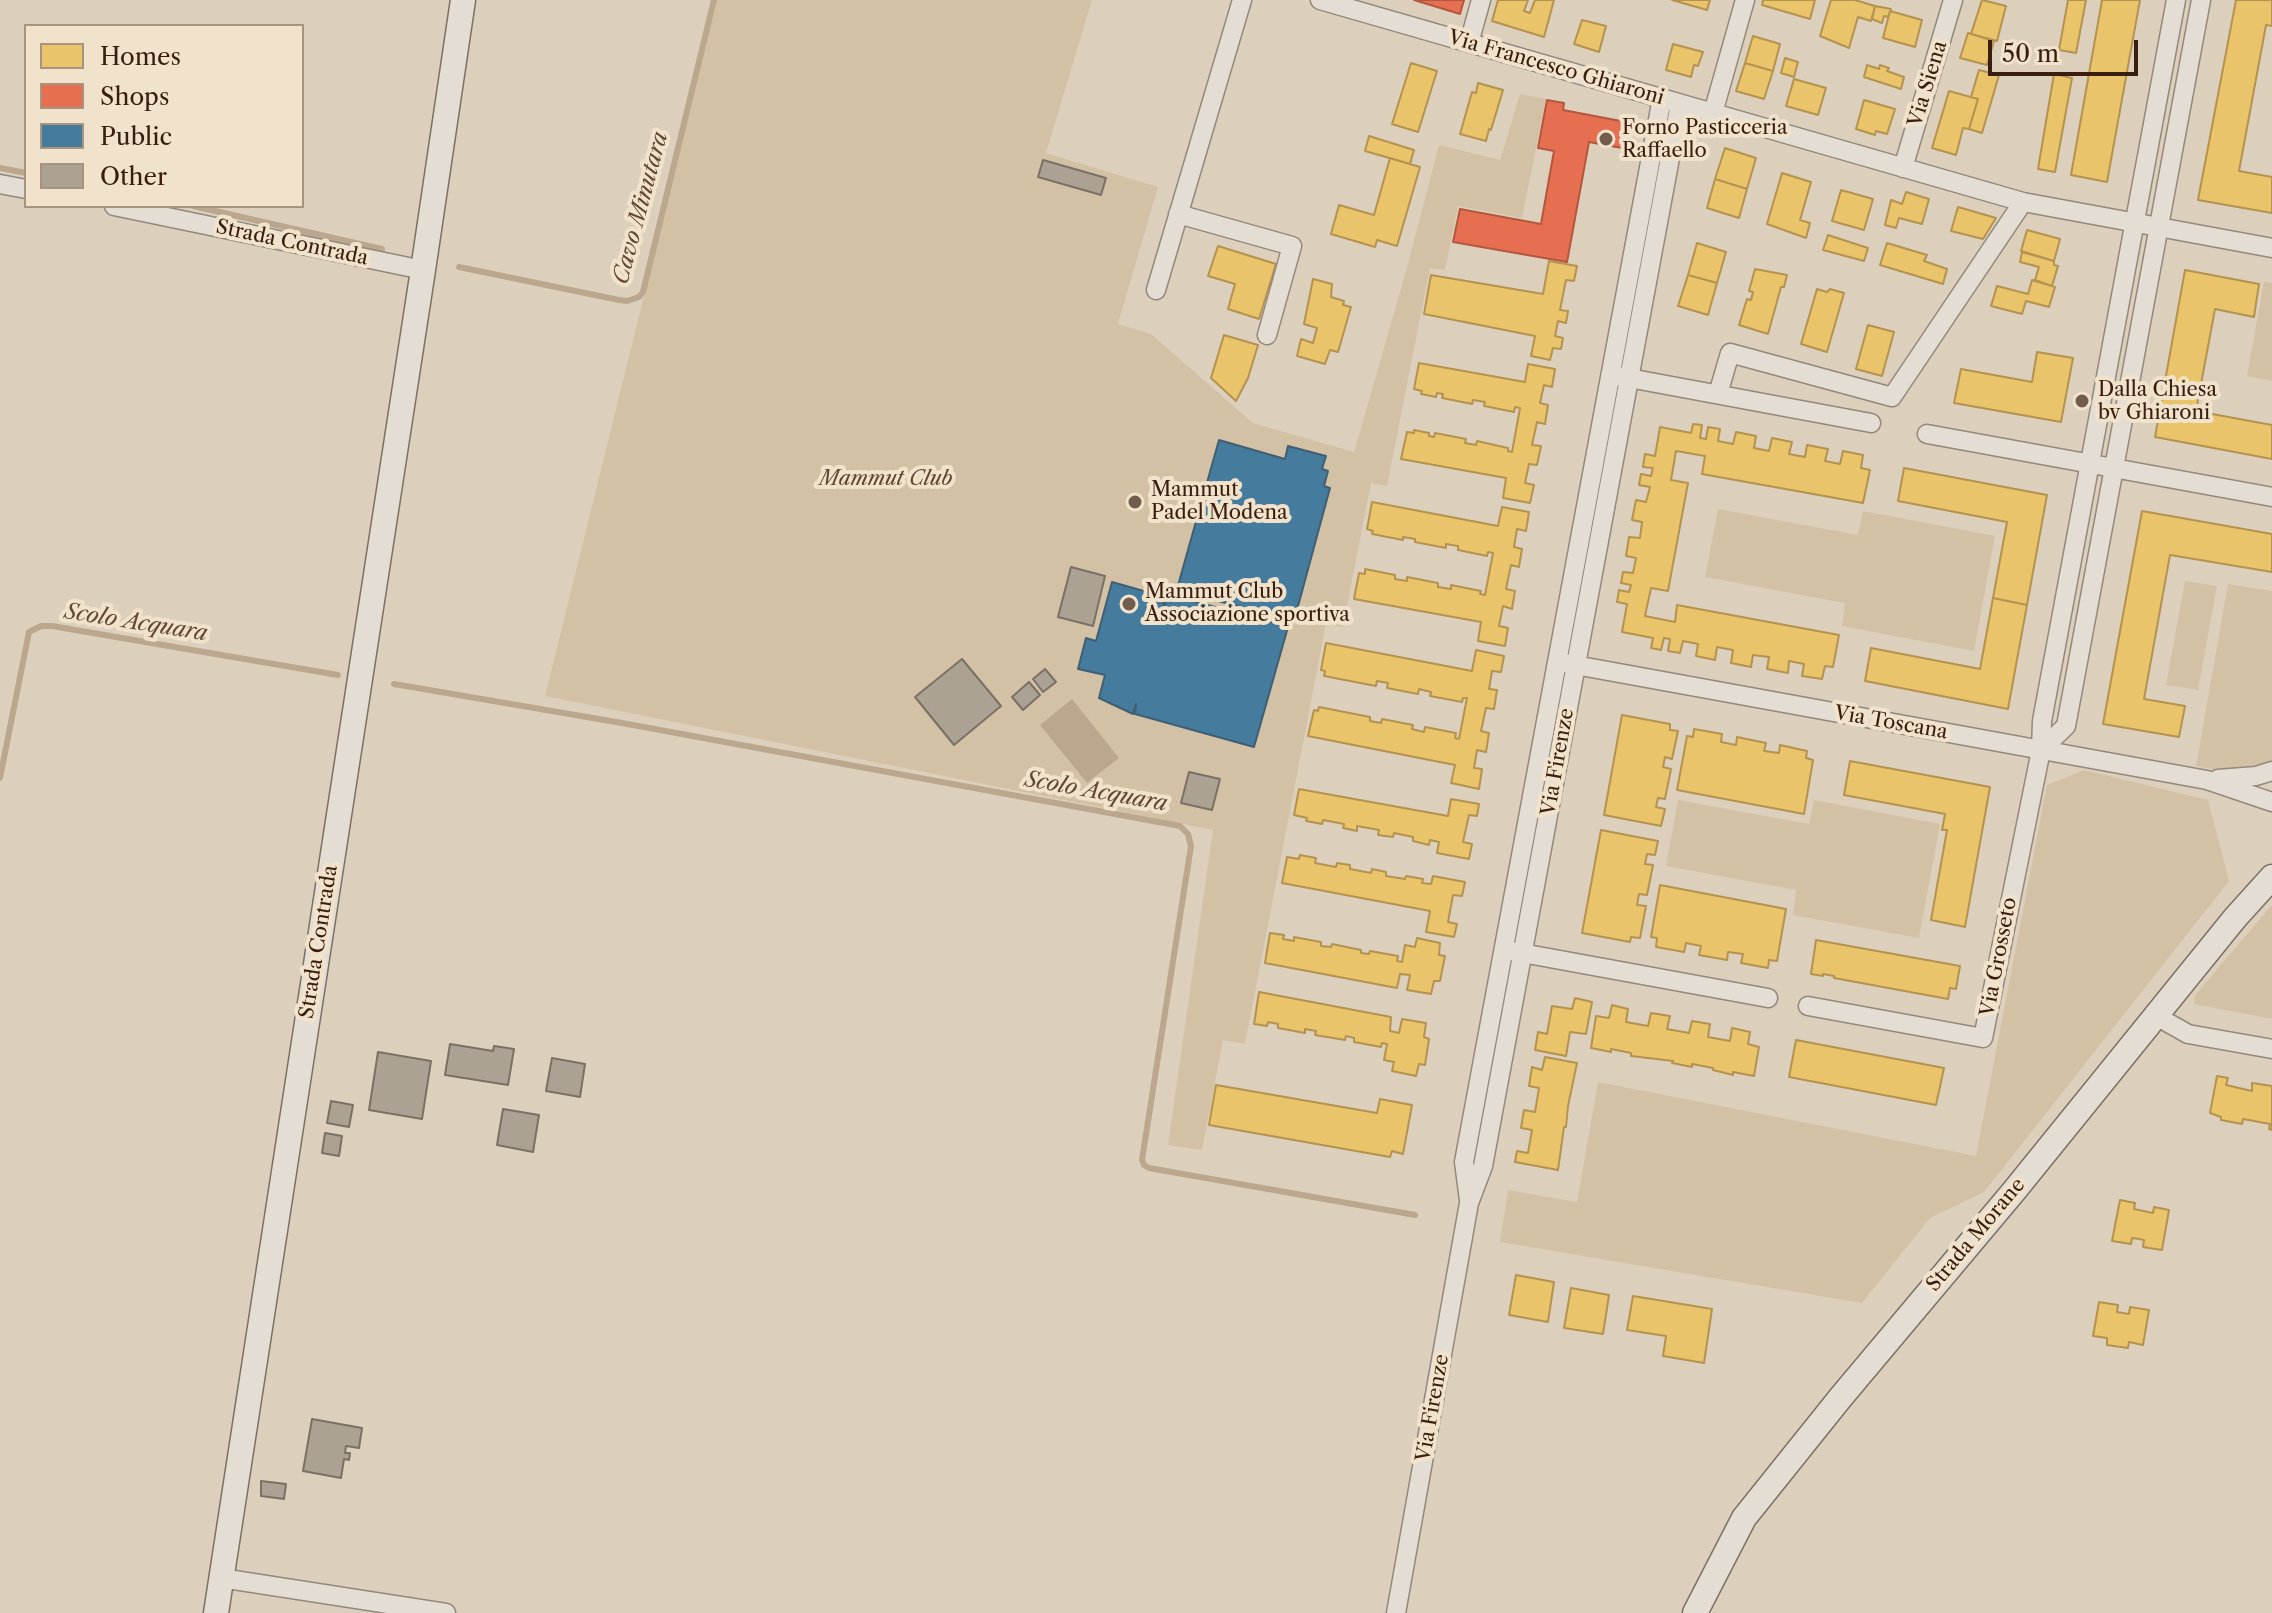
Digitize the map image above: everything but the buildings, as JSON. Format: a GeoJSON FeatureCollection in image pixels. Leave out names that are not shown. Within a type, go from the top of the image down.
{"type":"FeatureCollection","features":[{"type":"Feature","properties":{"kind":"street","name":"Strada Contrada"},"geometry":{"type":"LineString","coordinates":[[216,1613],[463,0]]}},
{"type":"Feature","properties":{"kind":"street"},"geometry":{"type":"LineString","coordinates":[[1156,290],[1242,0]]}},
{"type":"Feature","properties":{"kind":"street","name":"Via Francesco Ghiaroni"},"geometry":{"type":"LineString","coordinates":[[1320,0],[2023,202],[2272,248]]}},
{"type":"Feature","properties":{"kind":"street"},"geometry":{"type":"LineString","coordinates":[[1469,43],[1481,0]]}},
{"type":"Feature","properties":{"kind":"street"},"geometry":{"type":"LineString","coordinates":[[1713,113],[1745,0]]}},
{"type":"Feature","properties":{"kind":"street","name":"Via Siena"},"geometry":{"type":"LineString","coordinates":[[1903,168],[1953,0]]}},
{"type":"Feature","properties":{"kind":"street"},"geometry":{"type":"LineString","coordinates":[[2041,750],[2042,721],[2176,0]]}},
{"type":"Feature","properties":{"kind":"street"},"geometry":{"type":"LineString","coordinates":[[2041,750],[2066,726],[2201,0]]}},
{"type":"Feature","properties":{"kind":"street","name":"Via Firenze"},"geometry":{"type":"LineString","coordinates":[[1396,1613],[1469,1203],[1483,1166],[1513,952],[1671,101]]}},
{"type":"Feature","properties":{"kind":"street"},"geometry":{"type":"LineString","coordinates":[[0,184],[24,189]]}},
{"type":"Feature","properties":{"kind":"street"},"geometry":{"type":"LineString","coordinates":[[1718,394],[1730,353],[1892,397],[2023,202]]}},
{"type":"Feature","properties":{"kind":"street","name":"Strada Contrada"},"geometry":{"type":"LineString","coordinates":[[124,208],[423,270]]}},
{"type":"Feature","properties":{"kind":"street"},"geometry":{"type":"LineString","coordinates":[[1178,214],[1292,246],[1267,335]]}},
{"type":"Feature","properties":{"kind":"street"},"geometry":{"type":"LineString","coordinates":[[1620,376],[1871,423]]}},
{"type":"Feature","properties":{"kind":"street"},"geometry":{"type":"LineString","coordinates":[[1927,434],[2272,497]]}},
{"type":"Feature","properties":{"kind":"street","name":"Via Toscana"},"geometry":{"type":"LineString","coordinates":[[1566,663],[2207,780],[2272,802]]}},
{"type":"Feature","properties":{"kind":"street","name":"Via Grosseto"},"geometry":{"type":"LineString","coordinates":[[1808,1006],[1983,1038],[2041,750]]}},
{"type":"Feature","properties":{"kind":"street","name":"Via Toscana"},"geometry":{"type":"LineString","coordinates":[[2207,780],[2256,776],[2272,771]]}},
{"type":"Feature","properties":{"kind":"street","name":"Strada Morane"},"geometry":{"type":"LineString","coordinates":[[1695,1611],[1744,1518],[2235,918],[2272,877]]}},
{"type":"Feature","properties":{"kind":"street"},"geometry":{"type":"LineString","coordinates":[[1513,952],[1768,998]]}},
{"type":"Feature","properties":{"kind":"street"},"geometry":{"type":"LineString","coordinates":[[2156,1016],[2188,1034],[2272,1049]]}},
{"type":"Feature","properties":{"kind":"street"},"geometry":{"type":"LineString","coordinates":[[221,1578],[400,1609],[446,1613]]}},
{"type":"Feature","properties":{"kind":"green space","name":"Mammut Club"},"geometry":{"type":"Polygon","coordinates":[[[717,0],[1092,0],[1046,153],[1158,187],[1118,324],[1151,334],[1253,423],[1354,452],[1439,145],[1500,160],[1520,94],[1546,99],[1522,218],[1458,206],[1445,270],[1430,268],[1387,486],[1371,483],[1343,627],[1326,624],[1245,1044],[1223,1040],[1202,1150],[1168,1145],[1213,830],[545,696],[717,0]]]}},
{"type":"Feature","properties":{"kind":"green space"},"geometry":{"type":"Polygon","coordinates":[[[2264,282],[2272,283],[2272,381],[2247,376],[2264,282]]]}},
{"type":"Feature","properties":{"kind":"green space"},"geometry":{"type":"Polygon","coordinates":[[[1718,509],[1858,535],[1863,511],[1995,536],[1974,651],[1842,626],[1845,603],[1705,577],[1718,509]]]}},
{"type":"Feature","properties":{"kind":"green space"},"geometry":{"type":"Polygon","coordinates":[[[2185,581],[2217,586],[2198,690],[2166,685],[2185,581]]]}},
{"type":"Feature","properties":{"kind":"green space"},"geometry":{"type":"Polygon","coordinates":[[[2228,584],[2272,591],[2272,763],[2238,774],[2196,766],[2228,584]]]}},
{"type":"Feature","properties":{"kind":"green space"},"geometry":{"type":"Polygon","coordinates":[[[2084,770],[2208,800],[2229,881],[1984,1192],[1930,1218],[1862,1303],[1500,1242],[1508,1190],[1577,1202],[1598,1082],[1976,1156],[2047,785],[2084,770]]]}},
{"type":"Feature","properties":{"kind":"green space"},"geometry":{"type":"Polygon","coordinates":[[[1678,800],[1809,824],[1814,800],[1940,824],[1919,938],[1793,915],[1796,890],[1666,866],[1678,800]]]}},
{"type":"Feature","properties":{"kind":"green space"},"geometry":{"type":"Polygon","coordinates":[[[2272,905],[2272,1019],[2194,1004],[2195,995],[2272,905]]]}},
{"type":"Feature","properties":{"kind":"shaded area"},"geometry":{"type":"Polygon","coordinates":[[[1072,699],[1119,758],[1087,783],[1040,725],[1072,699]]]}},
{"type":"Feature","properties":{"kind":"waterway","name":"Cavo Minutara"},"geometry":{"type":"LineString","coordinates":[[459,267],[619,300],[639,297],[643,292],[714,0]]}},
{"type":"Feature","properties":{"kind":"waterway","name":"Cavo Minutara"},"geometry":{"type":"LineString","coordinates":[[0,168],[24,173]]}},
{"type":"Feature","properties":{"kind":"waterway","name":"Cavo Minutara"},"geometry":{"type":"LineString","coordinates":[[202,208],[382,249]]}},
{"type":"Feature","properties":{"kind":"waterway","name":"Scolo Acquara"},"geometry":{"type":"LineString","coordinates":[[0,778],[29,632],[41,626],[338,675]]}},
{"type":"Feature","properties":{"kind":"waterway","name":"Scolo Acquara"},"geometry":{"type":"LineString","coordinates":[[394,684],[1180,826],[1188,834],[1191,846],[1142,1160],[1144,1165],[1415,1215]]}},
{"type":"Feature","properties":{"kind":"place","name":"Forno Pasticceria Raffaello"},"geometry":{"type":"Point","coordinates":[1606,139]}},
{"type":"Feature","properties":{"kind":"place","name":"Dalla Chiesa bv Ghiaroni"},"geometry":{"type":"Point","coordinates":[2082,401]}},
{"type":"Feature","properties":{"kind":"place","name":"Mammut Padel Modena"},"geometry":{"type":"Point","coordinates":[1135,502]}},
{"type":"Feature","properties":{"kind":"place","name":"Mammut Club Associazione sportiva"},"geometry":{"type":"Point","coordinates":[1129,604]}}]}
